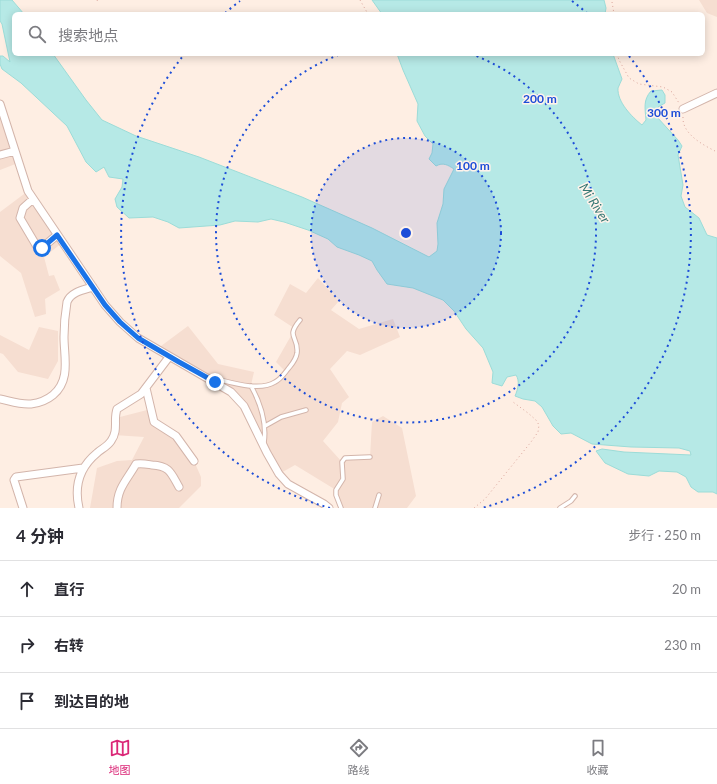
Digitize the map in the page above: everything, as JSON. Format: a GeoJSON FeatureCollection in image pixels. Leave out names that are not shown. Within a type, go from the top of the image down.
{"type":"FeatureCollection","features":[{"type":"Feature","properties":{"kind":"street"},"geometry":{"type":"LineString","coordinates":[[683,109],[717,94]]}},
{"type":"Feature","properties":{"kind":"street"},"geometry":{"type":"LineString","coordinates":[[0,104],[28,191],[105,305],[138,338],[231,392],[244,406],[279,474],[288,484],[324,504],[328,508]]}},
{"type":"Feature","properties":{"kind":"street"},"geometry":{"type":"LineString","coordinates":[[0,155],[15,151]]}},
{"type":"Feature","properties":{"kind":"street"},"geometry":{"type":"LineString","coordinates":[[33,199],[23,208],[20,218],[36,245],[39,248],[42,248],[57,235]]}},
{"type":"Feature","properties":{"kind":"street"},"geometry":{"type":"LineString","coordinates":[[0,399],[22,404],[31,404],[42,402],[52,397],[59,390],[65,375],[64,337],[67,302],[69,297],[73,294],[93,287]]}},
{"type":"Feature","properties":{"kind":"street"},"geometry":{"type":"LineString","coordinates":[[79,508],[78,481],[80,474],[92,457],[111,441],[115,432],[117,409],[141,394],[169,357]]}},
{"type":"Feature","properties":{"kind":"street"},"geometry":{"type":"LineString","coordinates":[[146,388],[154,422],[158,426],[176,436],[194,461]]}},
{"type":"Feature","properties":{"kind":"street"},"geometry":{"type":"LineString","coordinates":[[117,508],[117,500],[120,490],[136,464],[143,463],[160,465],[168,469],[179,487]]}},
{"type":"Feature","properties":{"kind":"street"},"geometry":{"type":"LineString","coordinates":[[23,508],[14,480],[16,477],[83,468]]}},
{"type":"Feature","properties":{"kind":"lane"},"geometry":{"type":"LineString","coordinates":[[206,377],[251,386],[274,383],[279,380],[294,360],[297,349],[292,334],[294,328],[300,320]]}},
{"type":"Feature","properties":{"kind":"lane"},"geometry":{"type":"LineString","coordinates":[[251,386],[258,398],[263,412],[265,426],[264,447]]}},
{"type":"Feature","properties":{"kind":"lane"},"geometry":{"type":"LineString","coordinates":[[265,426],[281,417],[306,410]]}},
{"type":"Feature","properties":{"kind":"lane"},"geometry":{"type":"LineString","coordinates":[[341,508],[336,495],[336,490],[343,479],[343,460],[346,458],[370,457]]}},
{"type":"Feature","properties":{"kind":"lane"},"geometry":{"type":"LineString","coordinates":[[375,508],[379,495]]}},
{"type":"Feature","properties":{"kind":"lane"},"geometry":{"type":"LineString","coordinates":[[560,508],[571,501],[575,496]]}},
{"type":"Feature","properties":{"kind":"path"},"geometry":{"type":"LineString","coordinates":[[360,0],[367,12]]}},
{"type":"Feature","properties":{"kind":"path"},"geometry":{"type":"LineString","coordinates":[[612,2],[614,12]]}},
{"type":"Feature","properties":{"kind":"path"},"geometry":{"type":"LineString","coordinates":[[618,56],[629,78],[639,84],[663,87],[672,92],[683,109],[683,120],[686,131],[706,147],[717,152]]}},
{"type":"Feature","properties":{"kind":"path"},"geometry":{"type":"LineString","coordinates":[[474,508],[485,500],[538,432],[539,425],[536,420],[513,402]]}},
{"type":"Feature","properties":{"kind":"shaded area"},"geometry":{"type":"Polygon","coordinates":[[[699,0],[717,0],[717,17],[707,13],[699,0]]]}},
{"type":"Feature","properties":{"kind":"shaded area"},"geometry":{"type":"Polygon","coordinates":[[[0,104],[18,163],[0,170],[0,104]]]}},
{"type":"Feature","properties":{"kind":"shaded area"},"geometry":{"type":"Polygon","coordinates":[[[28,191],[62,243],[44,257],[49,276],[54,275],[60,290],[45,299],[46,314],[35,317],[21,273],[0,256],[0,212],[28,191]]]}},
{"type":"Feature","properties":{"kind":"shaded area"},"geometry":{"type":"Polygon","coordinates":[[[318,278],[339,301],[331,310],[359,329],[393,319],[400,337],[360,355],[347,351],[330,369],[349,397],[342,403],[338,422],[323,441],[342,462],[343,460],[370,457],[372,422],[383,416],[402,428],[416,496],[407,508],[341,508],[336,490],[295,465],[279,474],[256,430],[231,392],[157,349],[188,326],[218,364],[254,372],[251,385],[273,383],[286,372],[276,362],[294,328],[274,315],[290,284],[306,293],[318,278]]]}},
{"type":"Feature","properties":{"kind":"shaded area"},"geometry":{"type":"Polygon","coordinates":[[[39,327],[58,331],[58,361],[48,379],[18,372],[3,354],[0,353],[0,335],[29,350],[39,327]]]}},
{"type":"Feature","properties":{"kind":"shaded area"},"geometry":{"type":"Polygon","coordinates":[[[151,409],[154,422],[171,432],[194,461],[201,477],[201,486],[179,508],[90,508],[97,468],[117,461],[132,460],[144,437],[114,435],[116,418],[151,409]]]}},
{"type":"Feature","properties":{"kind":"water","name":"Mi River"},"geometry":{"type":"Polygon","coordinates":[[[0,0],[12,0],[22,12],[12,12],[12,56],[54,56],[102,120],[136,136],[199,157],[302,197],[372,228],[429,257],[437,251],[437,223],[443,204],[444,189],[454,169],[445,164],[436,166],[429,159],[432,153],[433,144],[425,136],[417,121],[418,104],[398,56],[614,56],[622,79],[618,88],[620,99],[634,118],[642,125],[646,120],[645,108],[648,94],[651,91],[662,90],[665,95],[665,103],[658,107],[657,117],[682,146],[678,155],[683,185],[681,196],[685,207],[699,218],[707,235],[717,238],[717,494],[713,492],[698,492],[691,487],[686,477],[677,472],[659,471],[649,476],[628,474],[605,463],[596,451],[602,449],[624,452],[691,455],[690,451],[679,448],[631,447],[592,444],[571,433],[561,434],[553,426],[542,407],[535,401],[515,396],[518,385],[516,375],[507,377],[502,386],[492,383],[493,372],[483,348],[466,329],[454,311],[443,300],[413,288],[387,284],[372,261],[337,247],[328,239],[308,230],[271,219],[258,222],[235,221],[220,225],[179,228],[168,222],[153,217],[129,218],[117,207],[115,199],[122,187],[123,179],[109,177],[104,167],[96,172],[86,162],[67,126],[21,83],[2,69],[0,64],[0,56],[3,56],[10,62],[2,24],[0,21],[0,0]]]}},
{"type":"Feature","properties":{"kind":"water"},"geometry":{"type":"Polygon","coordinates":[[[372,0],[604,0],[606,8],[605,12],[381,12],[372,0]]]}},
{"type":"Feature","properties":{"kind":"route"},"geometry":{"type":"LineString","coordinates":[[42,248],[57,235],[105,305],[120,322],[138,338],[215,382]]}}]}
